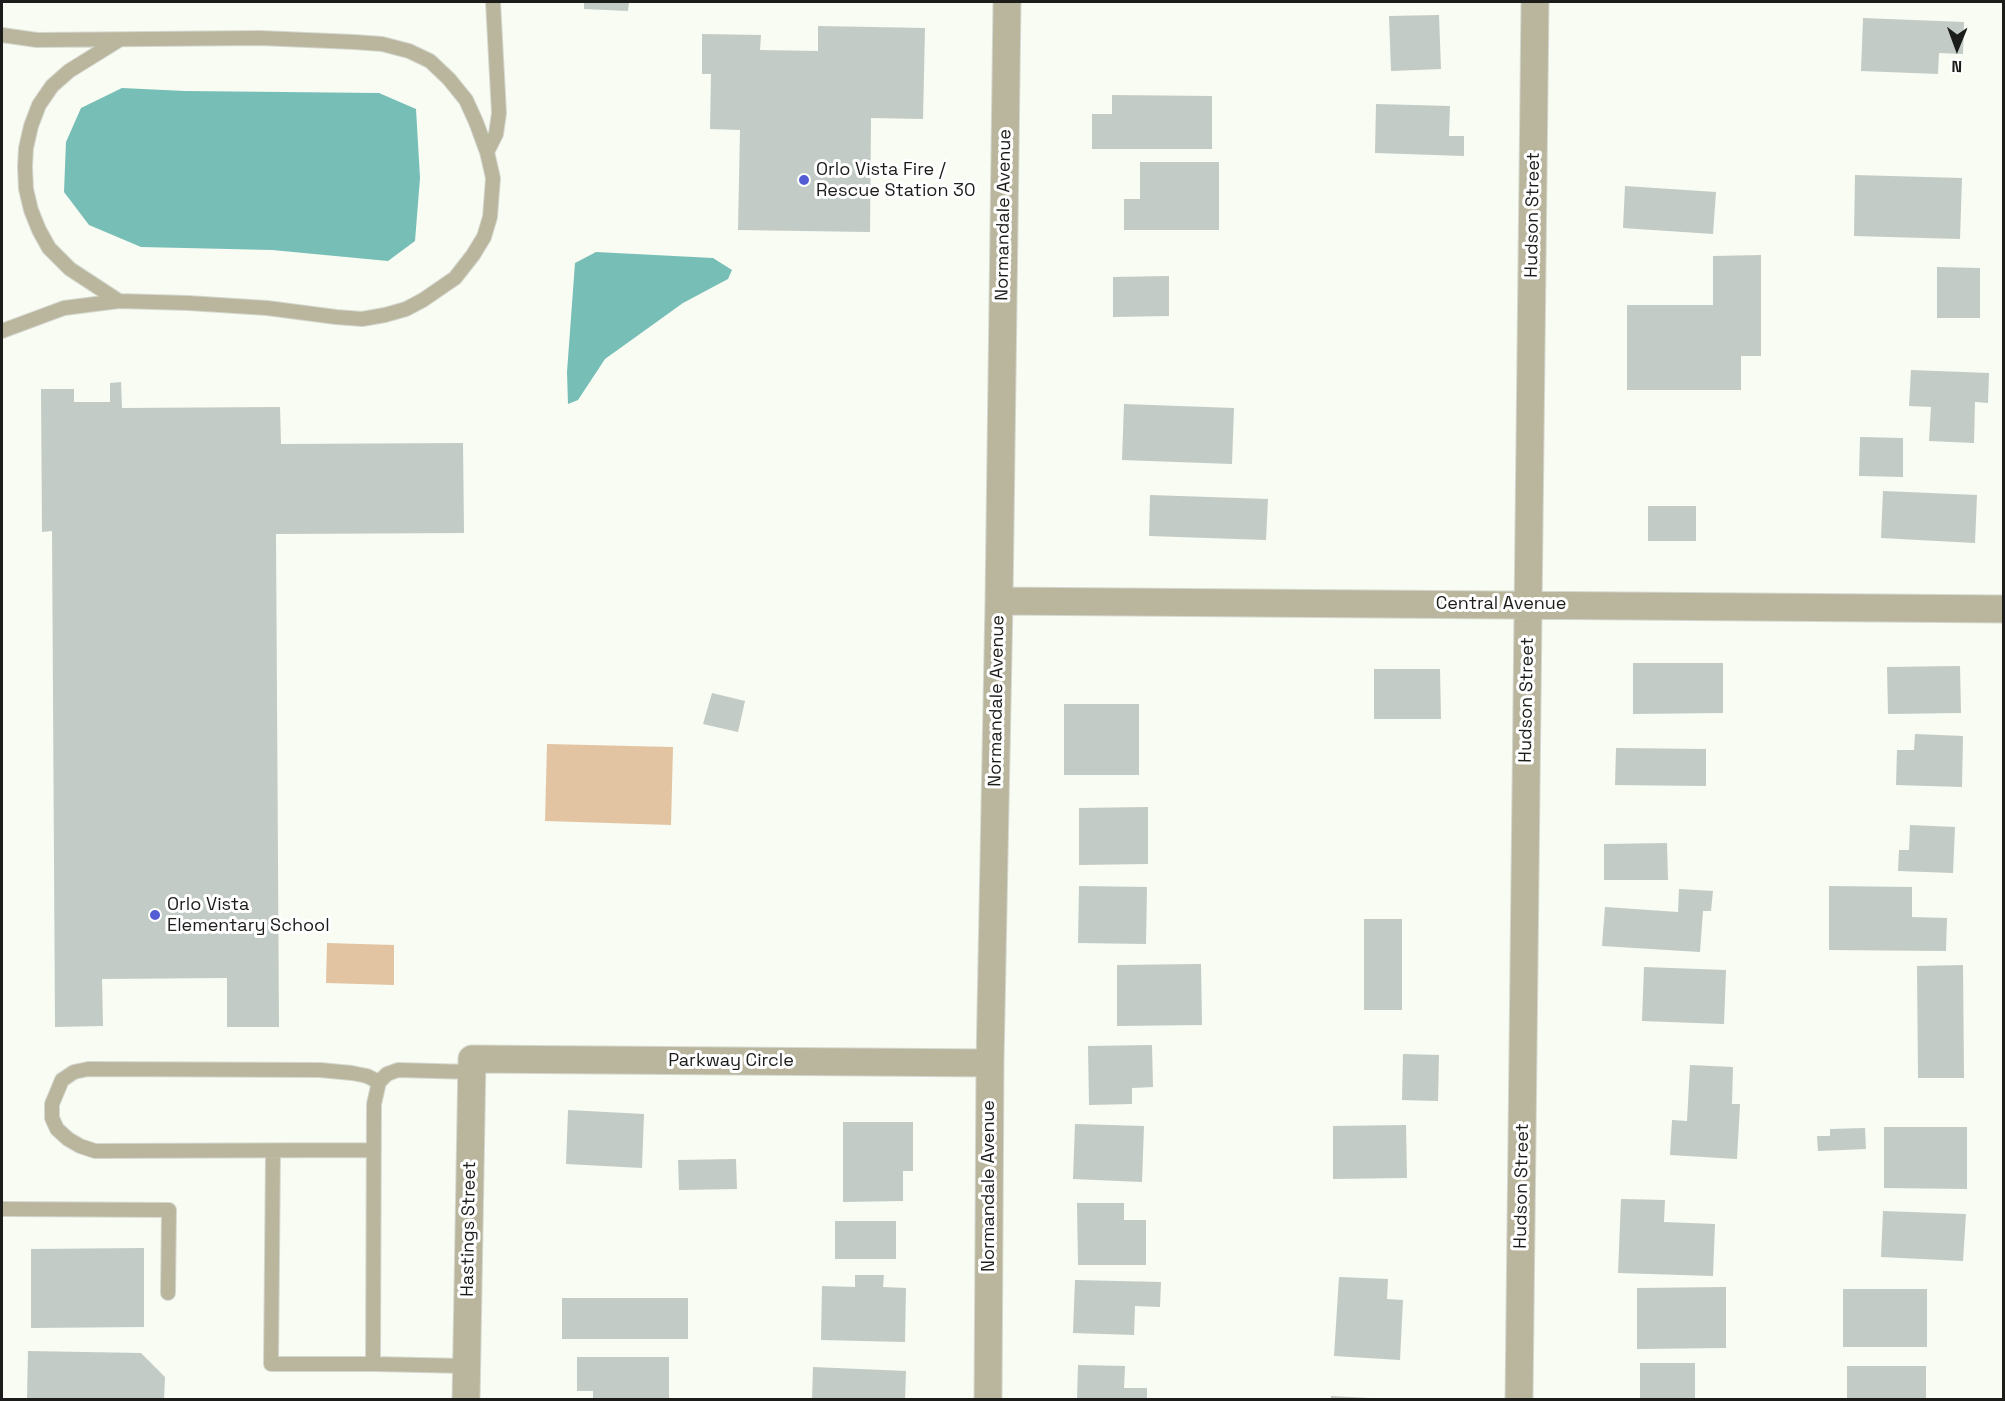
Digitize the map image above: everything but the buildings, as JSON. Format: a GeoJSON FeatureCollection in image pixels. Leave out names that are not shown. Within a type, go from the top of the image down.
{"type":"FeatureCollection","features":[{"type":"Feature","properties":{"kind":"street","name":"Normandale Avenue"},"geometry":{"type":"LineString","coordinates":[[988,1400],[990,1063],[999,601],[1006,2]]}},
{"type":"Feature","properties":{"kind":"street","name":"Hudson Street"},"geometry":{"type":"LineString","coordinates":[[1520,1400],[1535,2]]}},
{"type":"Feature","properties":{"kind":"street","name":"Central Avenue"},"geometry":{"type":"LineString","coordinates":[[999,601],[2004,609]]}},
{"type":"Feature","properties":{"kind":"street","name":"Parkway Circle"},"geometry":{"type":"LineString","coordinates":[[472,1066],[990,1063]]}},
{"type":"Feature","properties":{"kind":"street","name":"Hastings Street"},"geometry":{"type":"LineString","coordinates":[[466,1400],[472,1066]]}},
{"type":"Feature","properties":{"kind":"lane"},"geometry":{"type":"LineString","coordinates":[[487,152],[496,134],[499,113],[494,2]]}},
{"type":"Feature","properties":{"kind":"lane"},"geometry":{"type":"LineString","coordinates":[[2,35],[37,39],[260,38],[382,44],[409,51],[430,61],[466,100],[487,152],[493,178],[490,218],[484,237],[473,255],[455,278],[406,309],[362,319],[267,308],[119,302],[64,308],[2,331]]}},
{"type":"Feature","properties":{"kind":"lane"},"geometry":{"type":"LineString","coordinates":[[119,302],[70,270],[49,248],[31,210],[26,189],[26,148],[39,105],[52,86],[99,50],[123,38]]}},
{"type":"Feature","properties":{"kind":"lane"},"geometry":{"type":"LineString","coordinates":[[373,1364],[374,1104],[379,1082],[387,1074],[398,1070],[472,1066]]}},
{"type":"Feature","properties":{"kind":"lane"},"geometry":{"type":"LineString","coordinates":[[374,1150],[95,1151],[80,1146],[57,1129],[52,1118],[52,1104],[63,1080],[74,1072],[88,1069],[320,1070],[367,1076],[379,1082]]}},
{"type":"Feature","properties":{"kind":"lane"},"geometry":{"type":"LineString","coordinates":[[273,1151],[271,1364],[466,1366]]}},
{"type":"Feature","properties":{"kind":"lane"},"geometry":{"type":"LineString","coordinates":[[2,1209],[169,1210],[168,1293]]}},
{"type":"Feature","properties":{"kind":"shaded area"},"geometry":{"type":"Polygon","coordinates":[[[547,744],[673,747],[671,825],[545,821],[547,744]]]}},
{"type":"Feature","properties":{"kind":"shaded area"},"geometry":{"type":"Polygon","coordinates":[[[327,943],[394,945],[394,985],[326,983],[327,943]]]}},
{"type":"Feature","properties":{"kind":"water"},"geometry":{"type":"Polygon","coordinates":[[[122,88],[379,93],[416,109],[420,178],[415,241],[388,261],[272,250],[141,247],[89,225],[64,192],[66,142],[81,108],[122,88]]]}},
{"type":"Feature","properties":{"kind":"water"},"geometry":{"type":"Polygon","coordinates":[[[596,252],[713,258],[732,270],[728,279],[683,303],[605,359],[578,400],[568,404],[567,372],[575,263],[596,252]]]}},
{"type":"Feature","properties":{"kind":"place","name":"Orlo Vista Fire / Rescue Station 30"},"geometry":{"type":"Point","coordinates":[804,180]}},
{"type":"Feature","properties":{"kind":"place","name":"Orlo Vista Elementary School"},"geometry":{"type":"Point","coordinates":[155,915]}}]}
